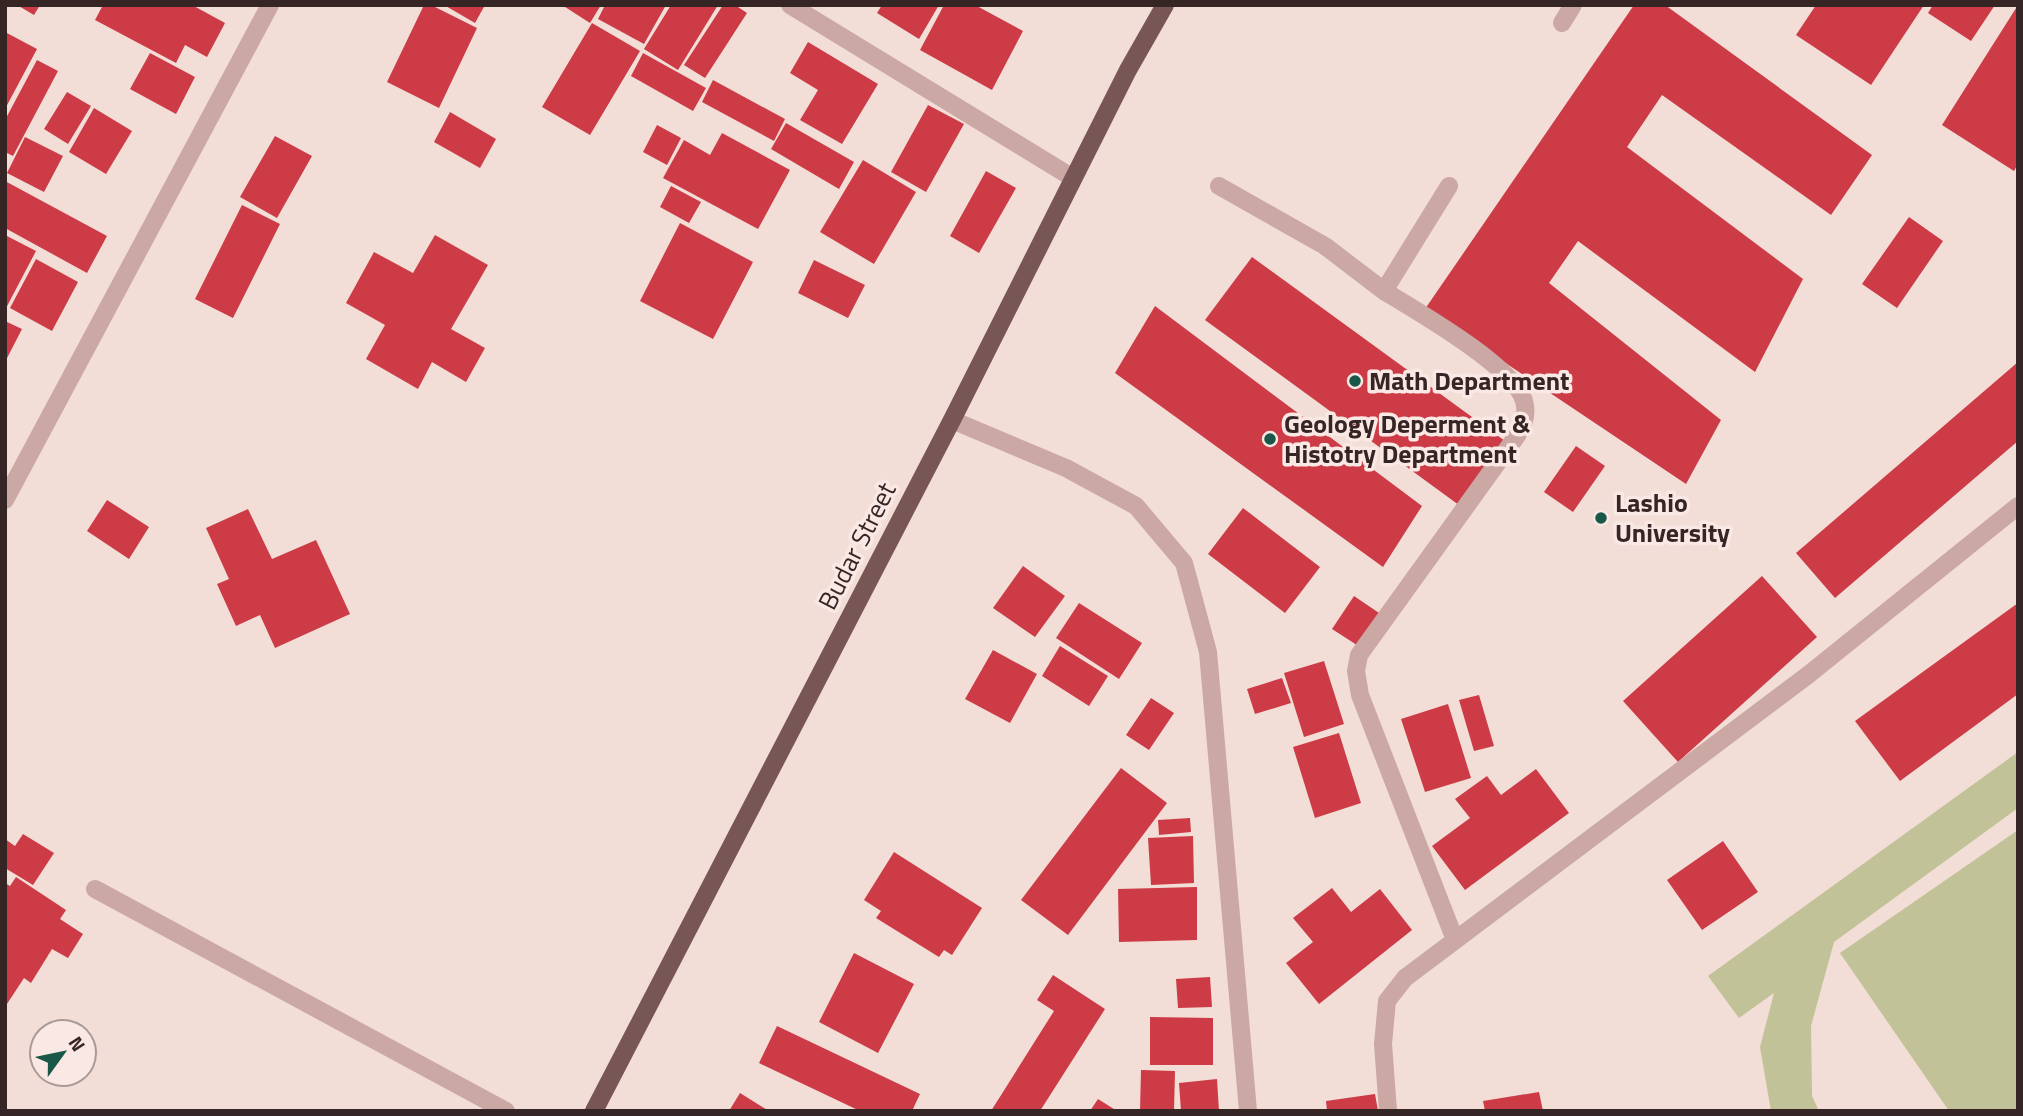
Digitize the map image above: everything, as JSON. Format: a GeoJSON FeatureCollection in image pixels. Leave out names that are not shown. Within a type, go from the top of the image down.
{"type":"FeatureCollection","features":[{"type":"Feature","properties":{"kind":"main road","name":"Budar Street"},"geometry":{"type":"LineString","coordinates":[[594,1111],[952,420],[1128,70],[1165,5]]}},
{"type":"Feature","properties":{"kind":"street"},"geometry":{"type":"LineString","coordinates":[[5,500],[270,5]]}},
{"type":"Feature","properties":{"kind":"street"},"geometry":{"type":"LineString","coordinates":[[790,5],[1073,178]]}},
{"type":"Feature","properties":{"kind":"street"},"geometry":{"type":"LineString","coordinates":[[1562,23],[1573,5]]}},
{"type":"Feature","properties":{"kind":"street"},"geometry":{"type":"LineString","coordinates":[[1219,186],[1325,246],[1384,291],[1457,338],[1501,371],[1516,386],[1524,401],[1525,420],[1516,437],[1359,655],[1356,671],[1360,695],[1455,940]]}},
{"type":"Feature","properties":{"kind":"street"},"geometry":{"type":"LineString","coordinates":[[1384,291],[1449,187]]}},
{"type":"Feature","properties":{"kind":"street"},"geometry":{"type":"LineString","coordinates":[[952,420],[1066,468],[1136,506],[1184,564],[1208,652],[1248,1111]]}},
{"type":"Feature","properties":{"kind":"street"},"geometry":{"type":"LineString","coordinates":[[1388,1111],[1383,1044],[1387,1000],[1405,978],[1808,675],[2018,506]]}},
{"type":"Feature","properties":{"kind":"street"},"geometry":{"type":"LineString","coordinates":[[96,889],[506,1111]]}},
{"type":"Feature","properties":{"kind":"green space"},"geometry":{"type":"Polygon","coordinates":[[[2018,752],[2018,808],[1834,942],[1811,1026],[1812,1096],[1819,1111],[1771,1111],[1760,1047],[1774,993],[1739,1018],[1708,976],[2018,752]]]}},
{"type":"Feature","properties":{"kind":"green space"},"geometry":{"type":"Polygon","coordinates":[[[2018,830],[2018,1111],[1949,1111],[1840,953],[2018,830]]]}},
{"type":"Feature","properties":{"kind":"building"},"geometry":{"type":"Polygon","coordinates":[[[17,5],[40,5],[34,15],[17,5]]]}},
{"type":"Feature","properties":{"kind":"building"},"geometry":{"type":"Polygon","coordinates":[[[103,5],[192,5],[225,23],[207,57],[185,45],[176,63],[95,20],[103,5]]]}},
{"type":"Feature","properties":{"kind":"building"},"geometry":{"type":"Polygon","coordinates":[[[424,5],[431,5],[477,28],[439,108],[387,82],[424,5]]]}},
{"type":"Feature","properties":{"kind":"building"},"geometry":{"type":"Polygon","coordinates":[[[444,5],[485,5],[475,23],[444,5]]]}},
{"type":"Feature","properties":{"kind":"building"},"geometry":{"type":"Polygon","coordinates":[[[562,5],[601,5],[590,23],[562,5]]]}},
{"type":"Feature","properties":{"kind":"building"},"geometry":{"type":"Polygon","coordinates":[[[605,5],[666,5],[644,44],[598,19],[605,5]]]}},
{"type":"Feature","properties":{"kind":"building"},"geometry":{"type":"Polygon","coordinates":[[[671,5],[718,5],[678,70],[644,49],[671,5]]]}},
{"type":"Feature","properties":{"kind":"building"},"geometry":{"type":"Polygon","coordinates":[[[723,5],[735,5],[747,13],[705,78],[684,65],[723,5]]]}},
{"type":"Feature","properties":{"kind":"building"},"geometry":{"type":"Polygon","coordinates":[[[882,5],[939,5],[919,39],[877,13],[882,5]]]}},
{"type":"Feature","properties":{"kind":"building"},"geometry":{"type":"Polygon","coordinates":[[[944,5],[975,5],[1023,31],[992,90],[920,50],[944,5]]]}},
{"type":"Feature","properties":{"kind":"building","name":"Lashio University"},"geometry":{"type":"Polygon","coordinates":[[[1634,5],[1665,5],[1872,155],[1831,215],[1662,95],[1627,147],[1803,279],[1755,372],[1578,241],[1549,283],[1721,420],[1686,484],[1425,309],[1634,5]]]}},
{"type":"Feature","properties":{"kind":"building"},"geometry":{"type":"Polygon","coordinates":[[[1816,5],[1924,5],[1871,85],[1796,35],[1816,5]]]}},
{"type":"Feature","properties":{"kind":"building"},"geometry":{"type":"Polygon","coordinates":[[[1933,5],[1995,5],[1971,41],[1928,13],[1933,5]]]}},
{"type":"Feature","properties":{"kind":"building"},"geometry":{"type":"Polygon","coordinates":[[[2018,5],[2018,164],[2014,171],[1942,125],[2018,5]]]}},
{"type":"Feature","properties":{"kind":"building"},"geometry":{"type":"Polygon","coordinates":[[[592,23],[640,51],[590,135],[542,107],[592,23]]]}},
{"type":"Feature","properties":{"kind":"building"},"geometry":{"type":"Polygon","coordinates":[[[5,32],[37,49],[5,109],[5,32]]]}},
{"type":"Feature","properties":{"kind":"building"},"geometry":{"type":"Polygon","coordinates":[[[808,42],[878,84],[842,144],[800,120],[818,90],[790,73],[808,42]]]}},
{"type":"Feature","properties":{"kind":"building"},"geometry":{"type":"Polygon","coordinates":[[[150,53],[195,77],[176,114],[130,89],[150,53]]]}},
{"type":"Feature","properties":{"kind":"building"},"geometry":{"type":"Polygon","coordinates":[[[643,53],[706,88],[693,111],[631,76],[643,53]]]}},
{"type":"Feature","properties":{"kind":"building"},"geometry":{"type":"Polygon","coordinates":[[[37,60],[58,71],[13,156],[5,152],[5,120],[37,60]]]}},
{"type":"Feature","properties":{"kind":"building"},"geometry":{"type":"Polygon","coordinates":[[[713,80],[785,119],[774,141],[702,102],[713,80]]]}},
{"type":"Feature","properties":{"kind":"building"},"geometry":{"type":"Polygon","coordinates":[[[67,92],[91,106],[68,144],[44,129],[67,92]]]}},
{"type":"Feature","properties":{"kind":"building"},"geometry":{"type":"Polygon","coordinates":[[[928,105],[964,124],[926,192],[891,172],[928,105]]]}},
{"type":"Feature","properties":{"kind":"building"},"geometry":{"type":"Polygon","coordinates":[[[94,108],[132,131],[106,174],[69,152],[94,108]]]}},
{"type":"Feature","properties":{"kind":"building"},"geometry":{"type":"Polygon","coordinates":[[[450,112],[496,139],[480,168],[434,142],[450,112]]]}},
{"type":"Feature","properties":{"kind":"building"},"geometry":{"type":"Polygon","coordinates":[[[786,123],[854,162],[839,189],[771,149],[786,123]]]}},
{"type":"Feature","properties":{"kind":"building"},"geometry":{"type":"Polygon","coordinates":[[[657,125],[681,138],[667,165],[643,152],[657,125]]]}},
{"type":"Feature","properties":{"kind":"building"},"geometry":{"type":"Polygon","coordinates":[[[722,133],[790,170],[758,229],[663,178],[684,140],[710,155],[722,133]]]}},
{"type":"Feature","properties":{"kind":"building"},"geometry":{"type":"Polygon","coordinates":[[[275,136],[312,156],[277,218],[240,197],[275,136]]]}},
{"type":"Feature","properties":{"kind":"building"},"geometry":{"type":"Polygon","coordinates":[[[25,137],[63,156],[44,192],[7,173],[25,137]]]}},
{"type":"Feature","properties":{"kind":"building"},"geometry":{"type":"Polygon","coordinates":[[[863,160],[916,192],[874,264],[820,232],[863,160]]]}},
{"type":"Feature","properties":{"kind":"building"},"geometry":{"type":"Polygon","coordinates":[[[986,171],[1016,188],[979,253],[950,236],[986,171]]]}},
{"type":"Feature","properties":{"kind":"building"},"geometry":{"type":"Polygon","coordinates":[[[5,181],[107,236],[87,273],[5,228],[5,181]]]}},
{"type":"Feature","properties":{"kind":"building"},"geometry":{"type":"Polygon","coordinates":[[[671,186],[701,202],[689,223],[660,207],[671,186]]]}},
{"type":"Feature","properties":{"kind":"building"},"geometry":{"type":"Polygon","coordinates":[[[242,205],[280,224],[233,318],[195,299],[242,205]]]}},
{"type":"Feature","properties":{"kind":"building"},"geometry":{"type":"Polygon","coordinates":[[[1909,217],[1943,241],[1897,308],[1862,284],[1909,217]]]}},
{"type":"Feature","properties":{"kind":"building"},"geometry":{"type":"Polygon","coordinates":[[[680,223],[753,262],[713,339],[640,301],[680,223]]]}},
{"type":"Feature","properties":{"kind":"building"},"geometry":{"type":"Polygon","coordinates":[[[5,235],[36,251],[5,310],[5,235]]]}},
{"type":"Feature","properties":{"kind":"building"},"geometry":{"type":"Polygon","coordinates":[[[435,235],[488,265],[451,329],[485,348],[466,382],[432,362],[418,389],[366,359],[385,325],[346,303],[374,252],[413,273],[435,235]]]}},
{"type":"Feature","properties":{"kind":"building","name":"Math Department"},"geometry":{"type":"Polygon","coordinates":[[[1252,257],[1505,441],[1463,508],[1205,320],[1252,257]]]}},
{"type":"Feature","properties":{"kind":"building"},"geometry":{"type":"Polygon","coordinates":[[[36,259],[78,282],[52,331],[10,308],[36,259]]]}},
{"type":"Feature","properties":{"kind":"building"},"geometry":{"type":"Polygon","coordinates":[[[814,260],[865,285],[848,318],[798,293],[814,260]]]}},
{"type":"Feature","properties":{"kind":"building","name":"Geology Deperment & Histotry Department"},"geometry":{"type":"Polygon","coordinates":[[[1155,306],[1422,506],[1383,567],[1115,373],[1155,306]]]}},
{"type":"Feature","properties":{"kind":"building"},"geometry":{"type":"Polygon","coordinates":[[[5,321],[22,329],[5,362],[5,321]]]}},
{"type":"Feature","properties":{"kind":"building"},"geometry":{"type":"Polygon","coordinates":[[[2018,362],[2018,441],[1835,598],[1796,553],[2018,362]]]}},
{"type":"Feature","properties":{"kind":"building"},"geometry":{"type":"Polygon","coordinates":[[[1576,446],[1605,466],[1573,512],[1544,492],[1576,446]]]}},
{"type":"Feature","properties":{"kind":"building"},"geometry":{"type":"Polygon","coordinates":[[[107,500],[149,527],[129,559],[87,531],[107,500]]]}},
{"type":"Feature","properties":{"kind":"building"},"geometry":{"type":"Polygon","coordinates":[[[1243,508],[1320,567],[1285,613],[1208,554],[1243,508]]]}},
{"type":"Feature","properties":{"kind":"building"},"geometry":{"type":"Polygon","coordinates":[[[248,509],[272,559],[316,540],[350,614],[275,648],[260,615],[236,626],[217,584],[229,579],[206,528],[248,509]]]}},
{"type":"Feature","properties":{"kind":"building"},"geometry":{"type":"Polygon","coordinates":[[[1023,566],[1065,596],[1035,637],[993,608],[1023,566]]]}},
{"type":"Feature","properties":{"kind":"building"},"geometry":{"type":"Polygon","coordinates":[[[1762,576],[1817,637],[1678,762],[1623,701],[1762,576]]]}},
{"type":"Feature","properties":{"kind":"building"},"geometry":{"type":"Polygon","coordinates":[[[1354,596],[1382,615],[1360,647],[1332,629],[1354,596]]]}},
{"type":"Feature","properties":{"kind":"building"},"geometry":{"type":"Polygon","coordinates":[[[1079,603],[1142,643],[1119,679],[1056,638],[1079,603]]]}},
{"type":"Feature","properties":{"kind":"building"},"geometry":{"type":"Polygon","coordinates":[[[2018,603],[2018,694],[1900,781],[1855,721],[2018,603]]]}},
{"type":"Feature","properties":{"kind":"building"},"geometry":{"type":"Polygon","coordinates":[[[1060,646],[1108,676],[1089,706],[1042,676],[1060,646]]]}},
{"type":"Feature","properties":{"kind":"building"},"geometry":{"type":"Polygon","coordinates":[[[993,650],[1037,674],[1010,723],[965,699],[993,650]]]}},
{"type":"Feature","properties":{"kind":"building"},"geometry":{"type":"Polygon","coordinates":[[[1324,661],[1344,724],[1304,737],[1284,673],[1324,661]]]}},
{"type":"Feature","properties":{"kind":"building"},"geometry":{"type":"Polygon","coordinates":[[[1282,678],[1291,703],[1255,714],[1247,689],[1282,678]]]}},
{"type":"Feature","properties":{"kind":"building"},"geometry":{"type":"Polygon","coordinates":[[[1479,695],[1494,746],[1474,751],[1459,700],[1479,695]]]}},
{"type":"Feature","properties":{"kind":"building"},"geometry":{"type":"Polygon","coordinates":[[[1151,698],[1174,713],[1149,750],[1126,735],[1151,698]]]}},
{"type":"Feature","properties":{"kind":"building"},"geometry":{"type":"Polygon","coordinates":[[[1448,704],[1471,778],[1425,792],[1401,719],[1448,704]]]}},
{"type":"Feature","properties":{"kind":"building"},"geometry":{"type":"Polygon","coordinates":[[[1339,733],[1361,803],[1315,818],[1293,747],[1339,733]]]}},
{"type":"Feature","properties":{"kind":"building"},"geometry":{"type":"Polygon","coordinates":[[[1121,768],[1167,803],[1068,935],[1021,900],[1121,768]]]}},
{"type":"Feature","properties":{"kind":"building"},"geometry":{"type":"Polygon","coordinates":[[[1536,769],[1569,813],[1465,890],[1432,846],[1470,818],[1455,799],[1487,776],[1501,795],[1536,769]]]}},
{"type":"Feature","properties":{"kind":"building"},"geometry":{"type":"Polygon","coordinates":[[[1190,818],[1191,832],[1159,835],[1158,820],[1190,818]]]}},
{"type":"Feature","properties":{"kind":"building"},"geometry":{"type":"Polygon","coordinates":[[[23,834],[54,853],[33,885],[5,868],[5,839],[15,846],[23,834]]]}},
{"type":"Feature","properties":{"kind":"building"},"geometry":{"type":"Polygon","coordinates":[[[1193,836],[1194,883],[1151,885],[1148,838],[1193,836]]]}},
{"type":"Feature","properties":{"kind":"building"},"geometry":{"type":"Polygon","coordinates":[[[1723,841],[1758,892],[1702,930],[1667,880],[1723,841]]]}},
{"type":"Feature","properties":{"kind":"building"},"geometry":{"type":"Polygon","coordinates":[[[894,852],[982,908],[952,955],[944,950],[939,957],[876,918],[881,911],[864,900],[894,852]]]}},
{"type":"Feature","properties":{"kind":"building"},"geometry":{"type":"Polygon","coordinates":[[[16,877],[66,910],[60,919],[83,934],[68,958],[52,949],[31,983],[24,978],[5,1007],[5,883],[10,886],[16,877]]]}},
{"type":"Feature","properties":{"kind":"building"},"geometry":{"type":"Polygon","coordinates":[[[1197,887],[1197,940],[1119,942],[1118,889],[1197,887]]]}},
{"type":"Feature","properties":{"kind":"building"},"geometry":{"type":"Polygon","coordinates":[[[1332,888],[1351,912],[1380,889],[1412,930],[1319,1004],[1286,963],[1313,942],[1293,918],[1332,888]]]}},
{"type":"Feature","properties":{"kind":"building"},"geometry":{"type":"Polygon","coordinates":[[[854,953],[914,984],[878,1053],[819,1022],[854,953]]]}},
{"type":"Feature","properties":{"kind":"building"},"geometry":{"type":"Polygon","coordinates":[[[1053,975],[1105,1009],[1040,1111],[991,1111],[1054,1011],[1037,1000],[1053,975]]]}},
{"type":"Feature","properties":{"kind":"building"},"geometry":{"type":"Polygon","coordinates":[[[1210,977],[1212,1007],[1178,1008],[1176,979],[1210,977]]]}},
{"type":"Feature","properties":{"kind":"building"},"geometry":{"type":"Polygon","coordinates":[[[1150,1017],[1213,1018],[1213,1065],[1150,1065],[1150,1017]]]}},
{"type":"Feature","properties":{"kind":"building"},"geometry":{"type":"Polygon","coordinates":[[[777,1026],[920,1094],[912,1111],[860,1111],[759,1063],[777,1026]]]}},
{"type":"Feature","properties":{"kind":"building"},"geometry":{"type":"Polygon","coordinates":[[[1141,1070],[1175,1071],[1174,1111],[1140,1111],[1141,1070]]]}},
{"type":"Feature","properties":{"kind":"building"},"geometry":{"type":"Polygon","coordinates":[[[1217,1079],[1219,1111],[1181,1111],[1179,1083],[1217,1079]]]}},
{"type":"Feature","properties":{"kind":"building"},"geometry":{"type":"Polygon","coordinates":[[[1539,1092],[1543,1111],[1485,1111],[1483,1101],[1539,1092]]]}},
{"type":"Feature","properties":{"kind":"building"},"geometry":{"type":"Polygon","coordinates":[[[740,1093],[769,1111],[729,1111],[740,1093]]]}},
{"type":"Feature","properties":{"kind":"building"},"geometry":{"type":"Polygon","coordinates":[[[1375,1094],[1378,1111],[1327,1111],[1326,1101],[1375,1094]]]}},
{"type":"Feature","properties":{"kind":"building"},"geometry":{"type":"Polygon","coordinates":[[[1098,1099],[1117,1111],[1090,1111],[1098,1099]]]}},
{"type":"Feature","properties":{"kind":"place","name":"Math Department"},"geometry":{"type":"Point","coordinates":[1355,381]}},
{"type":"Feature","properties":{"kind":"place","name":"Geology Deperment & Histotry Department"},"geometry":{"type":"Point","coordinates":[1270,439]}},
{"type":"Feature","properties":{"kind":"place","name":"Lashio University"},"geometry":{"type":"Point","coordinates":[1601,518]}}]}
